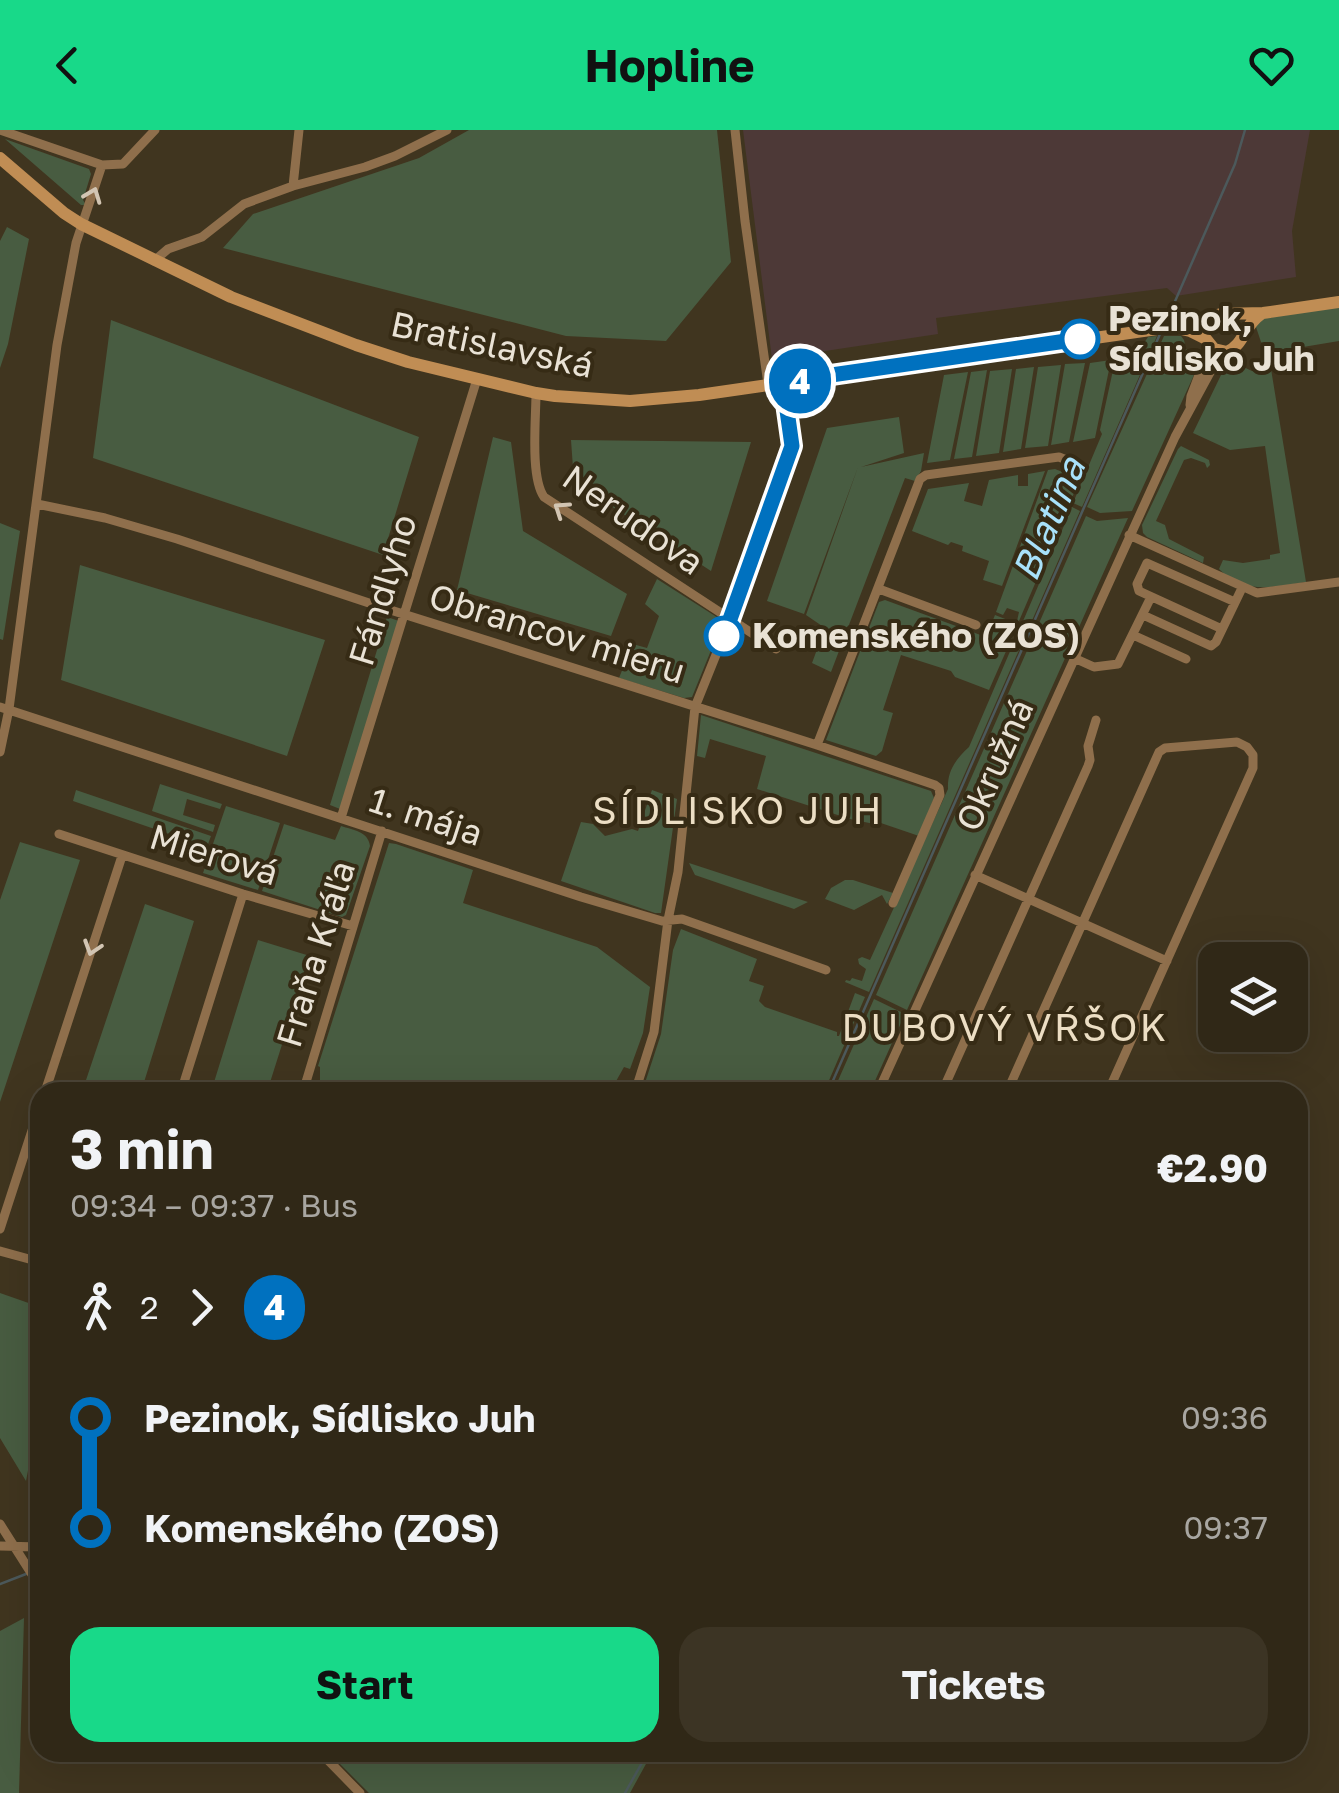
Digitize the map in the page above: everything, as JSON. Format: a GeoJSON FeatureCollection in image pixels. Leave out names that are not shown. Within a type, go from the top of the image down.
{"type":"FeatureCollection","features":[{"type":"Feature","properties":{"kind":"main road","name":"Bratislavská"},"geometry":{"type":"LineString","coordinates":[[0,158],[81,224],[231,297],[408,362],[536,393],[613,401],[699,395],[1339,302]]}},
{"type":"Feature","properties":{"kind":"main road"},"geometry":{"type":"LineString","coordinates":[[1171,327],[1190,330],[1224,352],[1238,346],[1250,322],[1263,313]]}},
{"type":"Feature","properties":{"kind":"main road"},"geometry":{"type":"LineString","coordinates":[[1208,342],[1206,328],[1222,316],[1238,321],[1242,335]]}},
{"type":"Feature","properties":{"kind":"street"},"geometry":{"type":"LineString","coordinates":[[0,130],[102,166],[123,164],[156,130]]}},
{"type":"Feature","properties":{"kind":"street"},"geometry":{"type":"LineString","coordinates":[[293,186],[300,130]]}},
{"type":"Feature","properties":{"kind":"street"},"geometry":{"type":"LineString","coordinates":[[154,261],[168,249],[202,237],[244,204],[365,167],[447,130]]}},
{"type":"Feature","properties":{"kind":"street"},"geometry":{"type":"LineString","coordinates":[[638,1082],[654,1032],[678,872],[696,706],[792,446],[745,221],[735,130]]}},
{"type":"Feature","properties":{"kind":"street"},"geometry":{"type":"LineString","coordinates":[[0,752],[57,345],[81,224],[102,166]]}},
{"type":"Feature","properties":{"kind":"street","name":"Okružná"},"geometry":{"type":"LineString","coordinates":[[882,1082],[1189,407],[1208,342]]}},
{"type":"Feature","properties":{"kind":"street","name":"Okružná"},"geometry":{"type":"LineString","coordinates":[[1189,407],[1224,352]]}},
{"type":"Feature","properties":{"kind":"street","name":"Fándlyho"},"geometry":{"type":"LineString","coordinates":[[341,818],[477,379]]}},
{"type":"Feature","properties":{"kind":"street","name":"Nerudova"},"geometry":{"type":"LineString","coordinates":[[536,393],[536,475],[544,497],[776,649]]}},
{"type":"Feature","properties":{"kind":"street"},"geometry":{"type":"LineString","coordinates":[[818,745],[917,485],[926,475],[1059,457],[1074,462]]}},
{"type":"Feature","properties":{"kind":"street","name":"Obrancov mieru"},"geometry":{"type":"LineString","coordinates":[[37,504],[106,518],[177,539],[935,785],[940,788],[940,795],[893,903]]}},
{"type":"Feature","properties":{"kind":"street"},"geometry":{"type":"LineString","coordinates":[[1129,535],[1257,593],[1339,582]]}},
{"type":"Feature","properties":{"kind":"street"},"geometry":{"type":"LineString","coordinates":[[1168,573],[1176,557]]}},
{"type":"Feature","properties":{"kind":"street"},"geometry":{"type":"LineString","coordinates":[[1222,628],[1139,591],[1137,586],[1147,564],[1235,602]]}},
{"type":"Feature","properties":{"kind":"street"},"geometry":{"type":"LineString","coordinates":[[1143,615],[1207,646],[1215,644],[1242,588]]}},
{"type":"Feature","properties":{"kind":"street"},"geometry":{"type":"LineString","coordinates":[[879,589],[976,626]]}},
{"type":"Feature","properties":{"kind":"street"},"geometry":{"type":"LineString","coordinates":[[1074,658],[1094,667],[1116,665],[1151,597]]}},
{"type":"Feature","properties":{"kind":"street"},"geometry":{"type":"LineString","coordinates":[[1134,635],[1186,659]]}},
{"type":"Feature","properties":{"kind":"street","name":"1. mája"},"geometry":{"type":"LineString","coordinates":[[4,708],[619,908],[662,921],[682,919],[826,970]]}},
{"type":"Feature","properties":{"kind":"street"},"geometry":{"type":"LineString","coordinates":[[946,1082],[1090,760],[1088,746],[1096,720]]}},
{"type":"Feature","properties":{"kind":"street"},"geometry":{"type":"LineString","coordinates":[[1011,1082],[1158,755],[1164,748],[1236,742],[1250,751],[1254,762],[1112,1082]]}},
{"type":"Feature","properties":{"kind":"street","name":"Fraňa Kráľa"},"geometry":{"type":"LineString","coordinates":[[306,1082],[382,832]]}},
{"type":"Feature","properties":{"kind":"street","name":"Mierová"},"geometry":{"type":"LineString","coordinates":[[60,834],[352,926]]}},
{"type":"Feature","properties":{"kind":"street"},"geometry":{"type":"LineString","coordinates":[[47,1082],[122,856]]}},
{"type":"Feature","properties":{"kind":"street"},"geometry":{"type":"LineString","coordinates":[[975,874],[1166,961]]}},
{"type":"Feature","properties":{"kind":"street"},"geometry":{"type":"LineString","coordinates":[[184,1082],[243,894]]}},
{"type":"Feature","properties":{"kind":"street"},"geometry":{"type":"LineString","coordinates":[[0,1229],[30,1137]]}},
{"type":"Feature","properties":{"kind":"street"},"geometry":{"type":"LineString","coordinates":[[0,1251],[30,1259]]}},
{"type":"Feature","properties":{"kind":"street"},"geometry":{"type":"LineString","coordinates":[[0,1524],[30,1570]]}},
{"type":"Feature","properties":{"kind":"street"},"geometry":{"type":"LineString","coordinates":[[0,1546],[30,1547]]}},
{"type":"Feature","properties":{"kind":"street"},"geometry":{"type":"LineString","coordinates":[[330,1762],[360,1793]]}},
{"type":"Feature","properties":{"kind":"shaded area"},"geometry":{"type":"Polygon","coordinates":[[[743,130],[1310,130],[1292,231],[1296,277],[1176,296],[1167,288],[936,318],[938,334],[772,359],[743,130]]]}},
{"type":"Feature","properties":{"kind":"green space"},"geometry":{"type":"Polygon","coordinates":[[[469,130],[717,130],[731,262],[666,341],[566,336],[223,248],[253,214],[419,158],[469,130]]]}},
{"type":"Feature","properties":{"kind":"green space"},"geometry":{"type":"Polygon","coordinates":[[[5,139],[89,169],[83,200],[86,205],[81,205],[5,139]]]}},
{"type":"Feature","properties":{"kind":"green space"},"geometry":{"type":"Polygon","coordinates":[[[7,227],[29,239],[0,368],[0,241],[7,227]]]}},
{"type":"Feature","properties":{"kind":"green space"},"geometry":{"type":"Polygon","coordinates":[[[1339,307],[1339,341],[1273,352],[1261,342],[1255,324],[1260,319],[1339,307]]]}},
{"type":"Feature","properties":{"kind":"green space"},"geometry":{"type":"Polygon","coordinates":[[[111,320],[419,437],[383,555],[93,458],[111,320]]]}},
{"type":"Feature","properties":{"kind":"green space"},"geometry":{"type":"Polygon","coordinates":[[[1157,336],[1082,507],[1073,503],[1102,434],[1115,361],[1134,358],[1148,337],[1157,336]]]}},
{"type":"Feature","properties":{"kind":"green space"},"geometry":{"type":"Polygon","coordinates":[[[1164,336],[1181,336],[1199,364],[1132,511],[1100,513],[1087,507],[1164,336]]]}},
{"type":"Feature","properties":{"kind":"green space"},"geometry":{"type":"Polygon","coordinates":[[[1111,360],[1095,438],[1073,442],[1090,363],[1111,360]]]}},
{"type":"Feature","properties":{"kind":"green space"},"geometry":{"type":"Polygon","coordinates":[[[1085,363],[1069,442],[1051,445],[1065,364],[1085,363]]]}},
{"type":"Feature","properties":{"kind":"green space"},"geometry":{"type":"Polygon","coordinates":[[[1237,364],[1252,371],[1271,369],[1306,582],[1249,586],[1219,569],[1223,560],[1243,563],[1270,559],[1270,555],[1280,553],[1265,446],[1230,450],[1193,433],[1221,375],[1237,364]]]}},
{"type":"Feature","properties":{"kind":"green space"},"geometry":{"type":"Polygon","coordinates":[[[1061,365],[1048,446],[1025,448],[1038,367],[1061,365]]]}},
{"type":"Feature","properties":{"kind":"green space"},"geometry":{"type":"Polygon","coordinates":[[[1034,367],[1021,449],[1003,452],[1016,369],[1034,367]]]}},
{"type":"Feature","properties":{"kind":"green space"},"geometry":{"type":"Polygon","coordinates":[[[1012,369],[999,453],[976,456],[990,371],[1012,369]]]}},
{"type":"Feature","properties":{"kind":"green space"},"geometry":{"type":"Polygon","coordinates":[[[987,370],[972,457],[954,459],[971,372],[987,370]]]}},
{"type":"Feature","properties":{"kind":"green space"},"geometry":{"type":"Polygon","coordinates":[[[968,372],[950,460],[927,463],[944,375],[968,372]]]}},
{"type":"Feature","properties":{"kind":"green space"},"geometry":{"type":"Polygon","coordinates":[[[899,417],[904,453],[861,467],[924,453],[921,471],[915,481],[905,478],[831,672],[812,663],[825,628],[806,615],[858,467],[804,614],[767,601],[827,428],[899,417]]]}},
{"type":"Feature","properties":{"kind":"green space"},"geometry":{"type":"Polygon","coordinates":[[[493,437],[511,442],[523,531],[627,594],[611,636],[457,590],[493,437]]]}},
{"type":"Feature","properties":{"kind":"green space"},"geometry":{"type":"Polygon","coordinates":[[[571,440],[751,442],[711,571],[574,482],[571,440]]]}},
{"type":"Feature","properties":{"kind":"green space"},"geometry":{"type":"Polygon","coordinates":[[[1181,446],[1209,460],[1210,465],[1207,468],[1205,463],[1191,458],[1184,460],[1156,521],[1165,525],[1169,539],[1204,557],[1203,563],[1143,533],[1142,525],[1181,446]]]}},
{"type":"Feature","properties":{"kind":"green space"},"geometry":{"type":"Polygon","coordinates":[[[1048,470],[1080,479],[1017,621],[1019,612],[1007,608],[1003,615],[996,612],[1048,470]]]}},
{"type":"Feature","properties":{"kind":"green space"},"geometry":{"type":"Polygon","coordinates":[[[1045,471],[1002,586],[983,580],[989,561],[962,551],[963,546],[951,542],[948,545],[912,531],[928,489],[969,483],[964,501],[982,506],[989,480],[1018,475],[1018,486],[1028,486],[1028,474],[1045,471]]]}},
{"type":"Feature","properties":{"kind":"green space"},"geometry":{"type":"Polygon","coordinates":[[[1072,507],[1080,511],[869,992],[845,982],[852,978],[862,981],[866,969],[858,959],[870,960],[948,789],[951,771],[969,747],[1072,507]]]}},
{"type":"Feature","properties":{"kind":"green space"},"geometry":{"type":"Polygon","coordinates":[[[1086,516],[1097,521],[1128,518],[907,1010],[876,995],[1086,516]]]}},
{"type":"Feature","properties":{"kind":"green space"},"geometry":{"type":"Polygon","coordinates":[[[0,523],[20,531],[3,640],[0,639],[0,523]]]}},
{"type":"Feature","properties":{"kind":"green space"},"geometry":{"type":"Polygon","coordinates":[[[80,565],[325,640],[287,756],[61,680],[80,565]]]}},
{"type":"Feature","properties":{"kind":"green space"},"geometry":{"type":"Polygon","coordinates":[[[657,579],[723,621],[692,697],[619,678],[623,668],[643,674],[647,661],[625,653],[629,643],[647,648],[659,616],[645,604],[657,579]]]}},
{"type":"Feature","properties":{"kind":"green space"},"geometry":{"type":"Polygon","coordinates":[[[885,600],[986,637],[995,615],[1018,624],[989,690],[955,677],[951,671],[901,655],[883,710],[893,713],[882,751],[876,756],[826,740],[879,602],[885,600]]]}},
{"type":"Feature","properties":{"kind":"green space"},"geometry":{"type":"Polygon","coordinates":[[[387,617],[399,621],[340,809],[330,805],[387,617]]]}},
{"type":"Feature","properties":{"kind":"green space"},"geometry":{"type":"Polygon","coordinates":[[[701,715],[931,791],[934,798],[919,836],[757,789],[766,756],[710,739],[705,758],[697,756],[701,715]]]}},
{"type":"Feature","properties":{"kind":"green space"},"geometry":{"type":"Polygon","coordinates":[[[160,784],[222,804],[220,809],[187,799],[183,815],[215,825],[213,832],[152,811],[160,784]]]}},
{"type":"Feature","properties":{"kind":"green space"},"geometry":{"type":"Polygon","coordinates":[[[76,790],[211,836],[207,847],[73,801],[76,790]]]}},
{"type":"Feature","properties":{"kind":"green space"},"geometry":{"type":"Polygon","coordinates":[[[652,790],[677,799],[661,913],[561,881],[581,822],[593,824],[605,836],[638,831],[652,790]]]}},
{"type":"Feature","properties":{"kind":"green space"},"geometry":{"type":"Polygon","coordinates":[[[226,806],[280,823],[258,890],[203,873],[226,806]]]}},
{"type":"Feature","properties":{"kind":"green space"},"geometry":{"type":"Polygon","coordinates":[[[284,824],[335,840],[341,826],[366,837],[370,846],[346,915],[342,917],[262,891],[284,824]]]}},
{"type":"Feature","properties":{"kind":"green space"},"geometry":{"type":"Polygon","coordinates":[[[20,842],[80,860],[0,1102],[0,900],[20,842]]]}},
{"type":"Feature","properties":{"kind":"green space"},"geometry":{"type":"Polygon","coordinates":[[[389,843],[473,870],[463,903],[597,947],[650,987],[643,1033],[630,1069],[624,1067],[616,1082],[320,1082],[318,1066],[389,843]]]}},
{"type":"Feature","properties":{"kind":"green space"},"geometry":{"type":"Polygon","coordinates":[[[689,863],[808,902],[794,909],[695,875],[689,863]]]}},
{"type":"Feature","properties":{"kind":"green space"},"geometry":{"type":"Polygon","coordinates":[[[845,880],[893,893],[887,904],[882,895],[854,910],[825,899],[831,888],[845,880]]]}},
{"type":"Feature","properties":{"kind":"green space"},"geometry":{"type":"Polygon","coordinates":[[[145,904],[194,921],[144,1082],[85,1082],[145,904]]]}},
{"type":"Feature","properties":{"kind":"green space"},"geometry":{"type":"Polygon","coordinates":[[[681,929],[757,959],[749,981],[764,986],[759,1001],[765,1007],[837,1032],[837,1036],[855,993],[865,997],[828,1082],[645,1082],[661,1034],[673,950],[681,929]]]}},
{"type":"Feature","properties":{"kind":"green space"},"geometry":{"type":"Polygon","coordinates":[[[258,940],[310,956],[270,1082],[214,1082],[258,940]]]}},
{"type":"Feature","properties":{"kind":"green space"},"geometry":{"type":"Polygon","coordinates":[[[874,999],[905,1014],[874,1082],[837,1082],[874,999]]]}},
{"type":"Feature","properties":{"kind":"green space"},"geometry":{"type":"Polygon","coordinates":[[[0,1293],[30,1304],[30,1460],[26,1481],[0,1438],[0,1293]]]}},
{"type":"Feature","properties":{"kind":"green space"},"geometry":{"type":"Polygon","coordinates":[[[24,1618],[19,1793],[0,1793],[0,1631],[24,1618]]]}},
{"type":"Feature","properties":{"kind":"green space"},"geometry":{"type":"Polygon","coordinates":[[[338,1762],[647,1762],[630,1793],[369,1793],[338,1762]]]}},
{"type":"Feature","properties":{"kind":"waterway","name":"Blatina"},"geometry":{"type":"LineString","coordinates":[[1166,322],[1235,164],[1245,130]]}},
{"type":"Feature","properties":{"kind":"waterway","name":"Blatina"},"geometry":{"type":"LineString","coordinates":[[832,1082],[1160,334]]}},
{"type":"Feature","properties":{"kind":"waterway","name":"Blatina"},"geometry":{"type":"LineString","coordinates":[[0,1584],[26,1574]]}},
{"type":"Feature","properties":{"kind":"waterway"},"geometry":{"type":"LineString","coordinates":[[625,1793],[642,1762]]}},
{"type":"Feature","properties":{"kind":"bus line","name":"4"},"geometry":{"type":"LineString","coordinates":[[724,636],[792,446],[783,382],[1080,339]]}},
{"type":"Feature","properties":{"kind":"place","name":"Pezinok, Sídlisko Juh"},"geometry":{"type":"Point","coordinates":[1080,339]}},
{"type":"Feature","properties":{"kind":"place","name":"Komenského (ZOS)"},"geometry":{"type":"Point","coordinates":[724,636]}},
{"type":"Feature","properties":{"kind":"district","name":"SÍDLISKO JUH"},"geometry":{"type":"Point","coordinates":[738,811]}},
{"type":"Feature","properties":{"kind":"district","name":"DUBOVÝ VŔŠOK"},"geometry":{"type":"Point","coordinates":[1005,1028]}}]}
